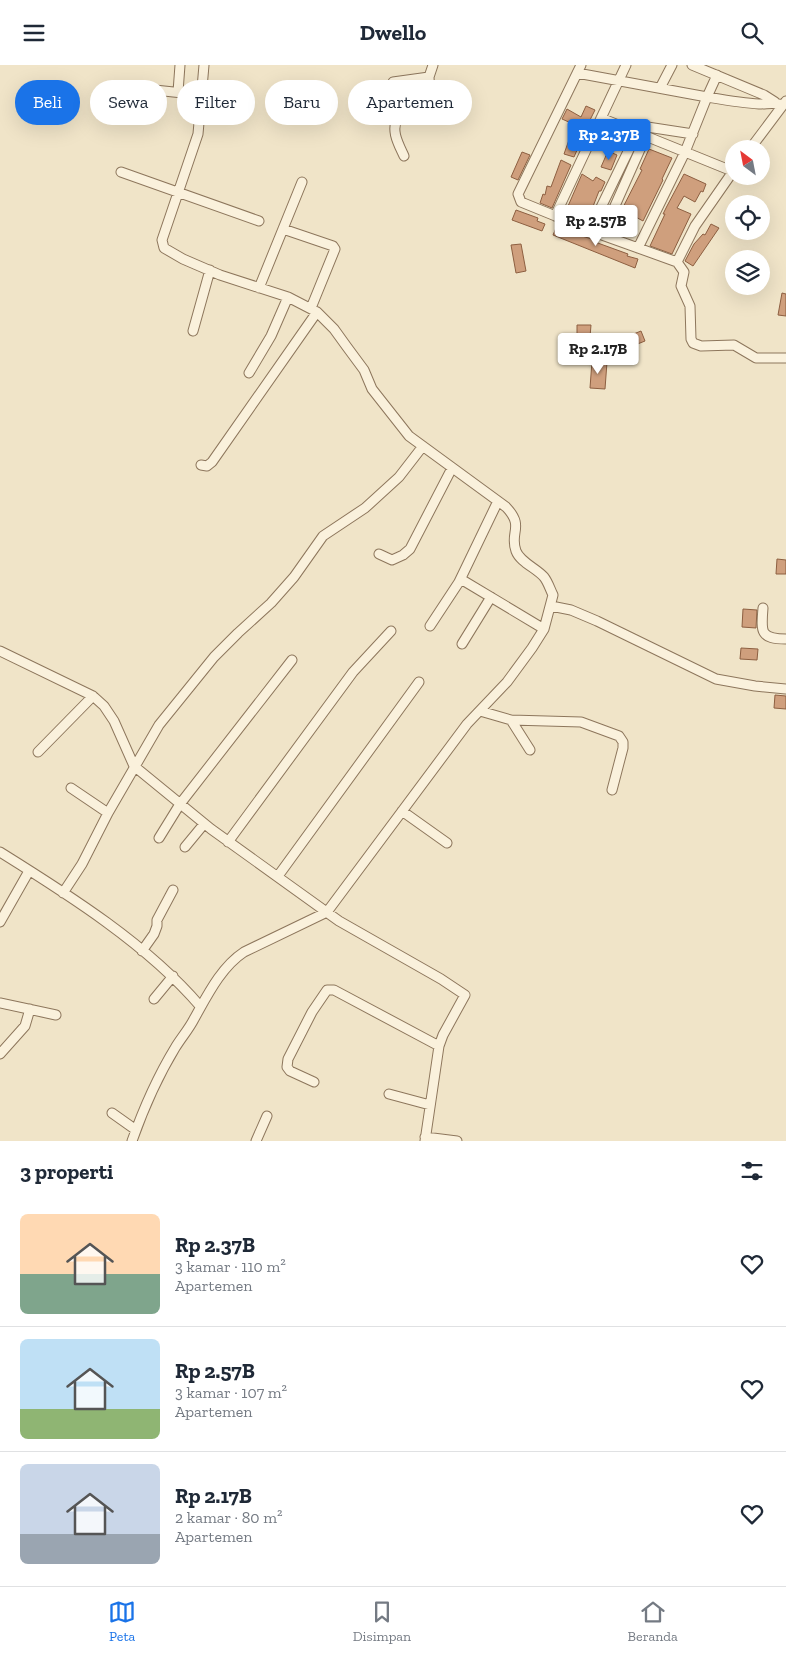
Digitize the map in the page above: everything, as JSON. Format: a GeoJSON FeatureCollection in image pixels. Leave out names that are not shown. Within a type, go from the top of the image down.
{"type":"FeatureCollection","features":[{"type":"Feature","properties":{"kind":"street"},"geometry":{"type":"LineString","coordinates":[[179,80],[180,65]]}},
{"type":"Feature","properties":{"kind":"street"},"geometry":{"type":"LineString","coordinates":[[202,80],[204,65]]}},
{"type":"Feature","properties":{"kind":"street"},"geometry":{"type":"LineString","coordinates":[[404,156],[395,134],[395,121],[428,103],[430,95],[429,77],[433,65]]}},
{"type":"Feature","properties":{"kind":"street"},"geometry":{"type":"LineString","coordinates":[[555,216],[626,65]]}},
{"type":"Feature","properties":{"kind":"street"},"geometry":{"type":"LineString","coordinates":[[660,88],[672,65]]}},
{"type":"Feature","properties":{"kind":"street"},"geometry":{"type":"LineString","coordinates":[[692,65],[782,103]]}},
{"type":"Feature","properties":{"kind":"street"},"geometry":{"type":"LineString","coordinates":[[782,103],[746,103],[707,97],[618,81],[579,69],[518,194],[521,202],[602,235],[678,262],[684,272],[681,286],[690,306],[690,339],[693,343],[701,346],[734,345],[756,357],[786,358]]}},
{"type":"Feature","properties":{"kind":"street"},"geometry":{"type":"LineString","coordinates":[[638,248],[671,177],[685,153],[717,75]]}},
{"type":"Feature","properties":{"kind":"street"},"geometry":{"type":"LineString","coordinates":[[407,80],[429,77]]}},
{"type":"Feature","properties":{"kind":"street"},"geometry":{"type":"LineString","coordinates":[[756,140],[782,103]]}},
{"type":"Feature","properties":{"kind":"street"},"geometry":{"type":"LineString","coordinates":[[601,118],[685,153],[725,167]]}},
{"type":"Feature","properties":{"kind":"street"},"geometry":{"type":"LineString","coordinates":[[132,1141],[174,1049],[194,1019],[200,1006],[234,959],[256,945],[326,912],[467,724],[507,681],[532,648],[544,629],[553,595],[543,576],[518,556],[514,544],[517,527],[515,518],[506,507],[409,436],[372,389],[364,370],[334,329],[314,311],[288,297],[183,259],[166,250],[162,245],[162,240],[198,134],[199,125]]}},
{"type":"Feature","properties":{"kind":"street"},"geometry":{"type":"LineString","coordinates":[[626,127],[641,126],[693,134]]}},
{"type":"Feature","properties":{"kind":"street"},"geometry":{"type":"LineString","coordinates":[[590,230],[641,135]]}},
{"type":"Feature","properties":{"kind":"street"},"geometry":{"type":"LineString","coordinates":[[602,235],[641,135]]}},
{"type":"Feature","properties":{"kind":"street"},"geometry":{"type":"LineString","coordinates":[[121,172],[179,191],[259,221]]}},
{"type":"Feature","properties":{"kind":"street"},"geometry":{"type":"LineString","coordinates":[[259,288],[302,182]]}},
{"type":"Feature","properties":{"kind":"street"},"geometry":{"type":"LineString","coordinates":[[678,262],[695,226],[725,182]]}},
{"type":"Feature","properties":{"kind":"street"},"geometry":{"type":"LineString","coordinates":[[201,465],[207,466],[212,462],[314,311],[335,251],[334,247],[283,229]]}},
{"type":"Feature","properties":{"kind":"street"},"geometry":{"type":"LineString","coordinates":[[193,331],[210,270]]}},
{"type":"Feature","properties":{"kind":"street"},"geometry":{"type":"LineString","coordinates":[[248,373],[271,337],[288,297]]}},
{"type":"Feature","properties":{"kind":"street"},"geometry":{"type":"LineString","coordinates":[[63,893],[82,864],[134,766],[159,725],[214,657],[272,603],[294,577],[323,536],[365,508],[399,477],[422,446]]}},
{"type":"Feature","properties":{"kind":"street"},"geometry":{"type":"LineString","coordinates":[[379,554],[392,560],[410,549],[452,468]]}},
{"type":"Feature","properties":{"kind":"street"},"geometry":{"type":"LineString","coordinates":[[430,626],[459,582],[498,501]]}},
{"type":"Feature","properties":{"kind":"street"},"geometry":{"type":"LineString","coordinates":[[459,582],[464,581],[544,629]]}},
{"type":"Feature","properties":{"kind":"street"},"geometry":{"type":"LineString","coordinates":[[462,644],[491,597]]}},
{"type":"Feature","properties":{"kind":"street"},"geometry":{"type":"LineString","coordinates":[[551,606],[571,610],[597,621],[711,677],[755,686],[786,689]]}},
{"type":"Feature","properties":{"kind":"street"},"geometry":{"type":"LineString","coordinates":[[763,608],[761,627],[764,634],[772,639],[786,639]]}},
{"type":"Feature","properties":{"kind":"street"},"geometry":{"type":"LineString","coordinates":[[228,842],[353,672],[391,631]]}},
{"type":"Feature","properties":{"kind":"street"},"geometry":{"type":"LineString","coordinates":[[0,651],[93,696],[104,706],[114,721],[134,766],[204,824],[326,912],[377,944],[466,995],[446,1028],[439,1046],[425,1139],[457,1141]]}},
{"type":"Feature","properties":{"kind":"street"},"geometry":{"type":"LineString","coordinates":[[159,838],[180,804],[292,660]]}},
{"type":"Feature","properties":{"kind":"street"},"geometry":{"type":"LineString","coordinates":[[278,876],[419,682]]}},
{"type":"Feature","properties":{"kind":"street"},"geometry":{"type":"LineString","coordinates":[[38,752],[93,696]]}},
{"type":"Feature","properties":{"kind":"street"},"geometry":{"type":"LineString","coordinates":[[480,711],[511,720],[581,721],[619,736],[623,742],[623,748],[612,790]]}},
{"type":"Feature","properties":{"kind":"street"},"geometry":{"type":"LineString","coordinates":[[511,720],[530,750]]}},
{"type":"Feature","properties":{"kind":"street"},"geometry":{"type":"LineString","coordinates":[[70,788],[108,813]]}},
{"type":"Feature","properties":{"kind":"street"},"geometry":{"type":"LineString","coordinates":[[402,811],[447,843]]}},
{"type":"Feature","properties":{"kind":"street"},"geometry":{"type":"LineString","coordinates":[[186,847],[204,824]]}},
{"type":"Feature","properties":{"kind":"street"},"geometry":{"type":"LineString","coordinates":[[0,852],[63,893],[142,951],[173,976],[200,1006]]}},
{"type":"Feature","properties":{"kind":"street"},"geometry":{"type":"LineString","coordinates":[[0,922],[29,871]]}},
{"type":"Feature","properties":{"kind":"street"},"geometry":{"type":"LineString","coordinates":[[142,951],[154,934],[157,920],[172,890]]}},
{"type":"Feature","properties":{"kind":"street"},"geometry":{"type":"LineString","coordinates":[[154,999],[173,976]]}},
{"type":"Feature","properties":{"kind":"street"},"geometry":{"type":"LineString","coordinates":[[314,1083],[290,1071],[287,1067],[288,1059],[312,1012],[327,990],[334,990],[439,1046]]}},
{"type":"Feature","properties":{"kind":"street"},"geometry":{"type":"LineString","coordinates":[[0,1003],[56,1015]]}},
{"type":"Feature","properties":{"kind":"street"},"geometry":{"type":"LineString","coordinates":[[0,1054],[25,1026],[30,1009]]}},
{"type":"Feature","properties":{"kind":"street"},"geometry":{"type":"LineString","coordinates":[[389,1094],[430,1105]]}},
{"type":"Feature","properties":{"kind":"street"},"geometry":{"type":"LineString","coordinates":[[112,1113],[136,1130]]}},
{"type":"Feature","properties":{"kind":"street"},"geometry":{"type":"LineString","coordinates":[[256,1141],[266,1117]]}},
{"type":"Feature","properties":{"kind":"building"},"geometry":{"type":"Polygon","coordinates":[[[586,106],[595,110],[586,128],[572,121],[571,123],[562,119],[567,109],[581,117],[586,106]]]}},
{"type":"Feature","properties":{"kind":"building"},"geometry":{"type":"Polygon","coordinates":[[[570,137],[581,141],[574,157],[564,154],[570,137]]]}},
{"type":"Feature","properties":{"kind":"building"},"geometry":{"type":"Polygon","coordinates":[[[649,149],[672,158],[643,221],[632,215],[626,226],[616,221],[642,170],[640,169],[649,149]]]}},
{"type":"Feature","properties":{"kind":"building"},"geometry":{"type":"Polygon","coordinates":[[[608,151],[617,155],[611,170],[601,167],[608,151]]]}},
{"type":"Feature","properties":{"kind":"building"},"geometry":{"type":"Polygon","coordinates":[[[522,152],[530,155],[518,180],[511,177],[522,152]]]}},
{"type":"Feature","properties":{"kind":"building"},"geometry":{"type":"Polygon","coordinates":[[[561,160],[571,165],[552,208],[540,203],[543,194],[545,195],[547,186],[551,187],[561,160]]]}},
{"type":"Feature","properties":{"kind":"building"},"geometry":{"type":"Polygon","coordinates":[[[582,174],[593,181],[596,177],[605,182],[601,191],[599,191],[587,222],[565,213],[582,174]]]}},
{"type":"Feature","properties":{"kind":"building"},"geometry":{"type":"Polygon","coordinates":[[[684,174],[706,184],[703,192],[701,191],[695,202],[684,196],[677,208],[691,214],[672,254],[650,246],[665,214],[663,214],[684,174]]]}},
{"type":"Feature","properties":{"kind":"building"},"geometry":{"type":"Polygon","coordinates":[[[516,210],[538,218],[537,221],[545,224],[542,231],[512,220],[516,210]]]}},
{"type":"Feature","properties":{"kind":"building"},"geometry":{"type":"Polygon","coordinates":[[[711,224],[719,228],[693,266],[685,261],[694,244],[703,234],[705,235],[711,224]]]}},
{"type":"Feature","properties":{"kind":"building"},"geometry":{"type":"Polygon","coordinates":[[[556,228],[595,240],[595,242],[638,259],[635,268],[553,235],[556,228]]]}},
{"type":"Feature","properties":{"kind":"building"},"geometry":{"type":"Polygon","coordinates":[[[521,244],[526,271],[516,273],[511,245],[521,244]]]}},
{"type":"Feature","properties":{"kind":"building"},"geometry":{"type":"Polygon","coordinates":[[[782,293],[786,294],[786,316],[778,315],[782,293]]]}},
{"type":"Feature","properties":{"kind":"building"},"geometry":{"type":"Polygon","coordinates":[[[577,325],[591,325],[590,337],[577,336],[577,325]]]}},
{"type":"Feature","properties":{"kind":"building"},"geometry":{"type":"Polygon","coordinates":[[[641,331],[645,341],[630,347],[626,337],[641,331]]]}},
{"type":"Feature","properties":{"kind":"building"},"geometry":{"type":"Polygon","coordinates":[[[592,361],[607,362],[605,389],[590,388],[592,361]]]}},
{"type":"Feature","properties":{"kind":"building"},"geometry":{"type":"Polygon","coordinates":[[[777,559],[786,560],[786,574],[776,574],[777,559]]]}},
{"type":"Feature","properties":{"kind":"building"},"geometry":{"type":"Polygon","coordinates":[[[743,609],[757,610],[756,628],[742,627],[743,609]]]}},
{"type":"Feature","properties":{"kind":"building"},"geometry":{"type":"Polygon","coordinates":[[[741,648],[758,649],[757,660],[740,659],[741,648]]]}},
{"type":"Feature","properties":{"kind":"building"},"geometry":{"type":"Polygon","coordinates":[[[775,695],[786,696],[786,709],[774,708],[775,695]]]}}]}
